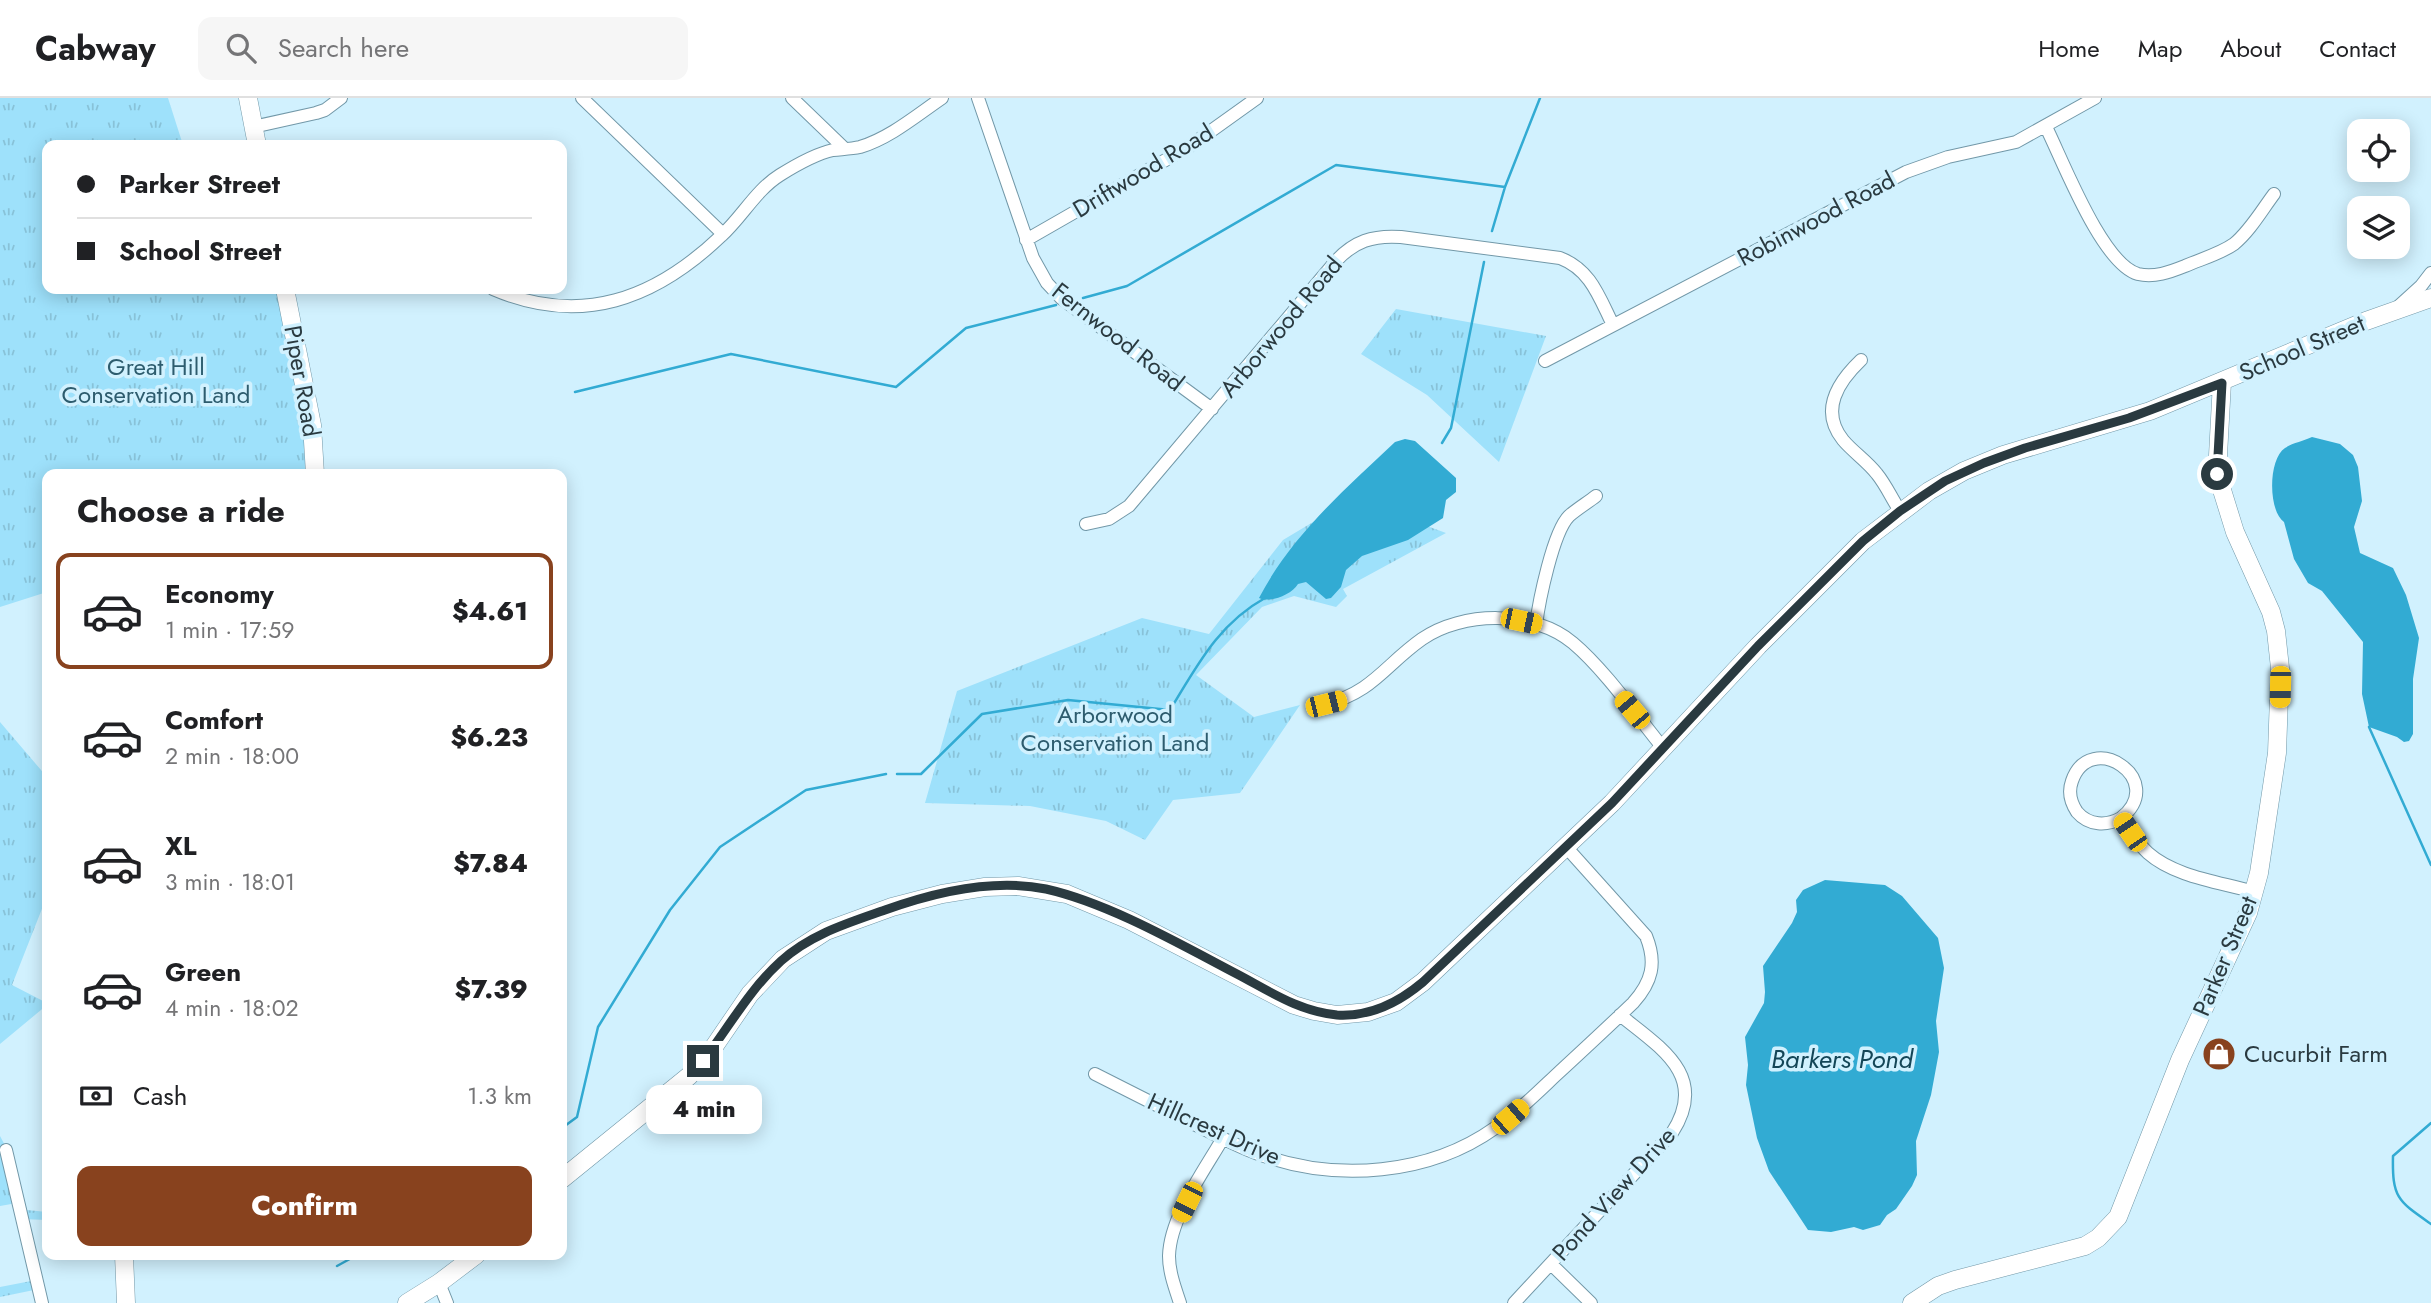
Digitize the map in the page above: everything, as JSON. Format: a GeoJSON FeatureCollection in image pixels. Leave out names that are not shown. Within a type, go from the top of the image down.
{"type":"FeatureCollection","features":[{"type":"Feature","properties":{"kind":"street"},"geometry":{"type":"LineString","coordinates":[[247,98],[256,140]]}},
{"type":"Feature","properties":{"kind":"street"},"geometry":{"type":"LineString","coordinates":[[253,127],[316,113],[341,98]]}},
{"type":"Feature","properties":{"kind":"street"},"geometry":{"type":"LineString","coordinates":[[582,98],[723,234]]}},
{"type":"Feature","properties":{"kind":"street"},"geometry":{"type":"LineString","coordinates":[[792,98],[845,149]]}},
{"type":"Feature","properties":{"kind":"street"},"geometry":{"type":"LineString","coordinates":[[505,294],[546,305],[601,304],[638,294],[689,264],[723,234],[778,175],[831,151],[860,146],[882,137],[942,98]]}},
{"type":"Feature","properties":{"kind":"street","name":"Fernwood Road"},"geometry":{"type":"LineString","coordinates":[[978,98],[1037,268],[1054,291],[1212,409]]}},
{"type":"Feature","properties":{"kind":"street","name":"Driftwood Road"},"geometry":{"type":"LineString","coordinates":[[1026,240],[1190,146],[1257,98]]}},
{"type":"Feature","properties":{"kind":"street","name":"Robinwood Road"},"geometry":{"type":"LineString","coordinates":[[1545,361],[1906,172],[1948,158],[2016,142],[2095,98]]}},
{"type":"Feature","properties":{"kind":"street"},"geometry":{"type":"LineString","coordinates":[[2046,127],[2099,237],[2123,265],[2136,273],[2151,276],[2172,271],[2225,249],[2247,230],[2274,194]]}},
{"type":"Feature","properties":{"kind":"street","name":"Arborwood Road"},"geometry":{"type":"LineString","coordinates":[[1086,524],[1109,519],[1129,506],[1342,255],[1358,243],[1378,236],[1401,237],[1550,256],[1568,261],[1587,276],[1613,325]]}},
{"type":"Feature","properties":{"kind":"street"},"geometry":{"type":"LineString","coordinates":[[2396,309],[2431,273]]}},
{"type":"Feature","properties":{"kind":"street","name":"Piper Road"},"geometry":{"type":"LineString","coordinates":[[286,294],[312,425],[315,469]]}},
{"type":"Feature","properties":{"kind":"street","name":"School Street"},"geometry":{"type":"LineString","coordinates":[[567,1175],[689,1076],[709,1054],[750,994],[783,959],[826,931],[892,907],[942,894],[985,887],[1018,886],[1055,891],[1129,920],[1294,1005],[1337,1015],[1384,1008],[1409,994],[1566,848],[1768,636],[1863,541],[1900,511],[1945,481],[1993,459],[2129,418],[2222,383],[2396,309],[2431,299]]}},
{"type":"Feature","properties":{"kind":"street"},"geometry":{"type":"LineString","coordinates":[[1861,360],[1844,377],[1836,390],[1833,402],[1836,428],[1842,439],[1878,475],[1900,511]]}},
{"type":"Feature","properties":{"kind":"street","name":"Parker Street"},"geometry":{"type":"LineString","coordinates":[[1912,1303],[1938,1286],[1955,1280],[2085,1246],[2108,1229],[2126,1202],[2180,1060],[2242,929],[2254,892],[2268,823],[2277,753],[2280,660],[2271,612],[2235,532],[2217,474],[2222,383]]}},
{"type":"Feature","properties":{"kind":"street"},"geometry":{"type":"LineString","coordinates":[[1536,625],[1539,604],[1560,528],[1568,517],[1596,496]]}},
{"type":"Feature","properties":{"kind":"street"},"geometry":{"type":"LineString","coordinates":[[1326,704],[1347,699],[1367,687],[1412,646],[1433,631],[1458,622],[1505,618],[1536,625],[1572,642],[1664,748]]}},
{"type":"Feature","properties":{"kind":"street"},"geometry":{"type":"LineString","coordinates":[[2097,759],[2112,760],[2126,768],[2132,776],[2136,786],[2134,802],[2122,818],[2107,824],[2096,823],[2086,820],[2075,808],[2070,794],[2071,783],[2079,769],[2087,763],[2097,759]]}},
{"type":"Feature","properties":{"kind":"street"},"geometry":{"type":"LineString","coordinates":[[2122,818],[2144,849],[2159,861],[2187,873],[2254,892]]}},
{"type":"Feature","properties":{"kind":"street","name":"Hillcrest Drive"},"geometry":{"type":"LineString","coordinates":[[1095,1074],[1223,1138],[1283,1162],[1325,1170],[1366,1170],[1423,1161],[1466,1145],[1495,1128],[1524,1105],[1644,991],[1650,979],[1653,967],[1652,950],[1641,928],[1566,848]]}},
{"type":"Feature","properties":{"kind":"street","name":"Pond View Drive"},"geometry":{"type":"LineString","coordinates":[[1514,1303],[1672,1133],[1682,1113],[1686,1090],[1679,1069],[1659,1046],[1620,1015]]}},
{"type":"Feature","properties":{"kind":"street"},"geometry":{"type":"LineString","coordinates":[[1180,1303],[1170,1265],[1171,1241],[1187,1202],[1223,1138]]}},
{"type":"Feature","properties":{"kind":"street"},"geometry":{"type":"LineString","coordinates":[[6,1150],[42,1303]]}},
{"type":"Feature","properties":{"kind":"street"},"geometry":{"type":"LineString","coordinates":[[124,1260],[126,1303]]}},
{"type":"Feature","properties":{"kind":"street"},"geometry":{"type":"LineString","coordinates":[[407,1303],[469,1260]]}},
{"type":"Feature","properties":{"kind":"street"},"geometry":{"type":"LineString","coordinates":[[1551,1264],[1591,1303]]}},
{"type":"Feature","properties":{"kind":"street"},"geometry":{"type":"LineString","coordinates":[[439,1283],[447,1303]]}},
{"type":"Feature","properties":{"kind":"green space","name":"Great Hill Conservation Land"},"geometry":{"type":"Polygon","coordinates":[[[0,98],[168,98],[181,140],[42,140],[42,294],[280,294],[309,438],[310,469],[42,469],[42,594],[0,607],[0,98]]]}},
{"type":"Feature","properties":{"kind":"green space"},"geometry":{"type":"Polygon","coordinates":[[[1396,309],[1546,336],[1499,462],[1427,395],[1361,354],[1396,309]]]}},
{"type":"Feature","properties":{"kind":"green space","name":"Arborwood Conservation Land"},"geometry":{"type":"Polygon","coordinates":[[[1395,473],[1427,526],[1446,533],[1343,589],[1347,596],[1336,607],[1294,596],[1262,607],[1196,675],[1254,717],[1300,705],[1240,793],[1173,800],[1145,840],[1106,821],[1030,806],[925,803],[957,691],[1142,618],[1209,634],[1283,540],[1395,473]]]}},
{"type":"Feature","properties":{"kind":"green space"},"geometry":{"type":"Polygon","coordinates":[[[0,722],[42,771],[42,909],[12,985],[42,1000],[42,1009],[0,1044],[0,722]]]}},
{"type":"Feature","properties":{"kind":"green space"},"geometry":{"type":"Polygon","coordinates":[[[0,1136],[16,1166],[27,1210],[42,1212],[42,1220],[21,1219],[17,1203],[0,1206],[0,1136]]]}},
{"type":"Feature","properties":{"kind":"green space"},"geometry":{"type":"Polygon","coordinates":[[[31,1281],[34,1290],[0,1297],[0,1287],[31,1281]]]}},
{"type":"Feature","properties":{"kind":"water"},"geometry":{"type":"Polygon","coordinates":[[[2312,437],[2340,444],[2353,455],[2358,467],[2362,501],[2354,527],[2360,553],[2393,568],[2406,595],[2419,638],[2413,679],[2413,734],[2409,741],[2404,742],[2369,727],[2362,694],[2363,642],[2322,591],[2308,583],[2294,559],[2284,522],[2275,507],[2272,485],[2279,454],[2288,446],[2312,437]]]}},
{"type":"Feature","properties":{"kind":"water"},"geometry":{"type":"Polygon","coordinates":[[[1405,439],[1415,441],[1456,478],[1456,492],[1446,500],[1443,518],[1408,540],[1362,556],[1346,570],[1341,587],[1331,598],[1326,599],[1306,582],[1298,584],[1291,592],[1280,597],[1259,598],[1287,554],[1320,514],[1395,442],[1405,439]]]}},
{"type":"Feature","properties":{"kind":"water","name":"Barkers Pond"},"geometry":{"type":"Polygon","coordinates":[[[1825,880],[1885,885],[1902,896],[1938,938],[1944,968],[1936,1021],[1939,1052],[1931,1095],[1916,1141],[1917,1175],[1896,1209],[1887,1215],[1880,1225],[1863,1230],[1854,1227],[1831,1232],[1808,1230],[1769,1171],[1757,1138],[1746,1085],[1748,1065],[1745,1037],[1764,1003],[1763,966],[1792,923],[1797,912],[1796,900],[1803,890],[1825,880]]]}},
{"type":"Feature","properties":{"kind":"waterway"},"geometry":{"type":"LineString","coordinates":[[1492,231],[1505,187],[1540,98]]}},
{"type":"Feature","properties":{"kind":"waterway"},"geometry":{"type":"LineString","coordinates":[[1083,298],[1127,286],[1336,165],[1505,187]]}},
{"type":"Feature","properties":{"kind":"waterway"},"geometry":{"type":"LineString","coordinates":[[1442,443],[1451,428],[1484,262]]}},
{"type":"Feature","properties":{"kind":"waterway"},"geometry":{"type":"LineString","coordinates":[[575,392],[731,354],[896,387],[966,328],[1056,305]]}},
{"type":"Feature","properties":{"kind":"waterway"},"geometry":{"type":"LineString","coordinates":[[897,774],[921,774],[982,714],[1068,700],[1170,710],[1221,633],[1249,608],[1265,598]]}},
{"type":"Feature","properties":{"kind":"waterway"},"geometry":{"type":"LineString","coordinates":[[2369,727],[2431,865]]}},
{"type":"Feature","properties":{"kind":"waterway"},"geometry":{"type":"LineString","coordinates":[[567,1124],[577,1117],[598,1027],[670,910],[720,847],[806,790],[886,774]]}},
{"type":"Feature","properties":{"kind":"waterway"},"geometry":{"type":"LineString","coordinates":[[2431,1123],[2393,1156],[2394,1181],[2399,1197],[2411,1210],[2431,1224]]}},
{"type":"Feature","properties":{"kind":"waterway"},"geometry":{"type":"LineString","coordinates":[[337,1266],[348,1260]]}},
{"type":"Feature","properties":{"kind":"place","name":"Cucurbit Farm"},"geometry":{"type":"Point","coordinates":[2219,1054]}},
{"type":"Feature","properties":{"kind":"route"},"geometry":{"type":"LineString","coordinates":[[703,1061],[755,988],[783,959],[800,947],[826,931],[892,907],[953,891],[985,887],[1018,886],[1067,894],[1129,920],[1294,1005],[1337,1015],[1384,1008],[1409,994],[1423,982],[1555,859],[1612,803],[1758,646],[1863,541],[1929,491],[1964,471],[2003,455],[2093,430],[2222,383],[2217,474]]}}]}
